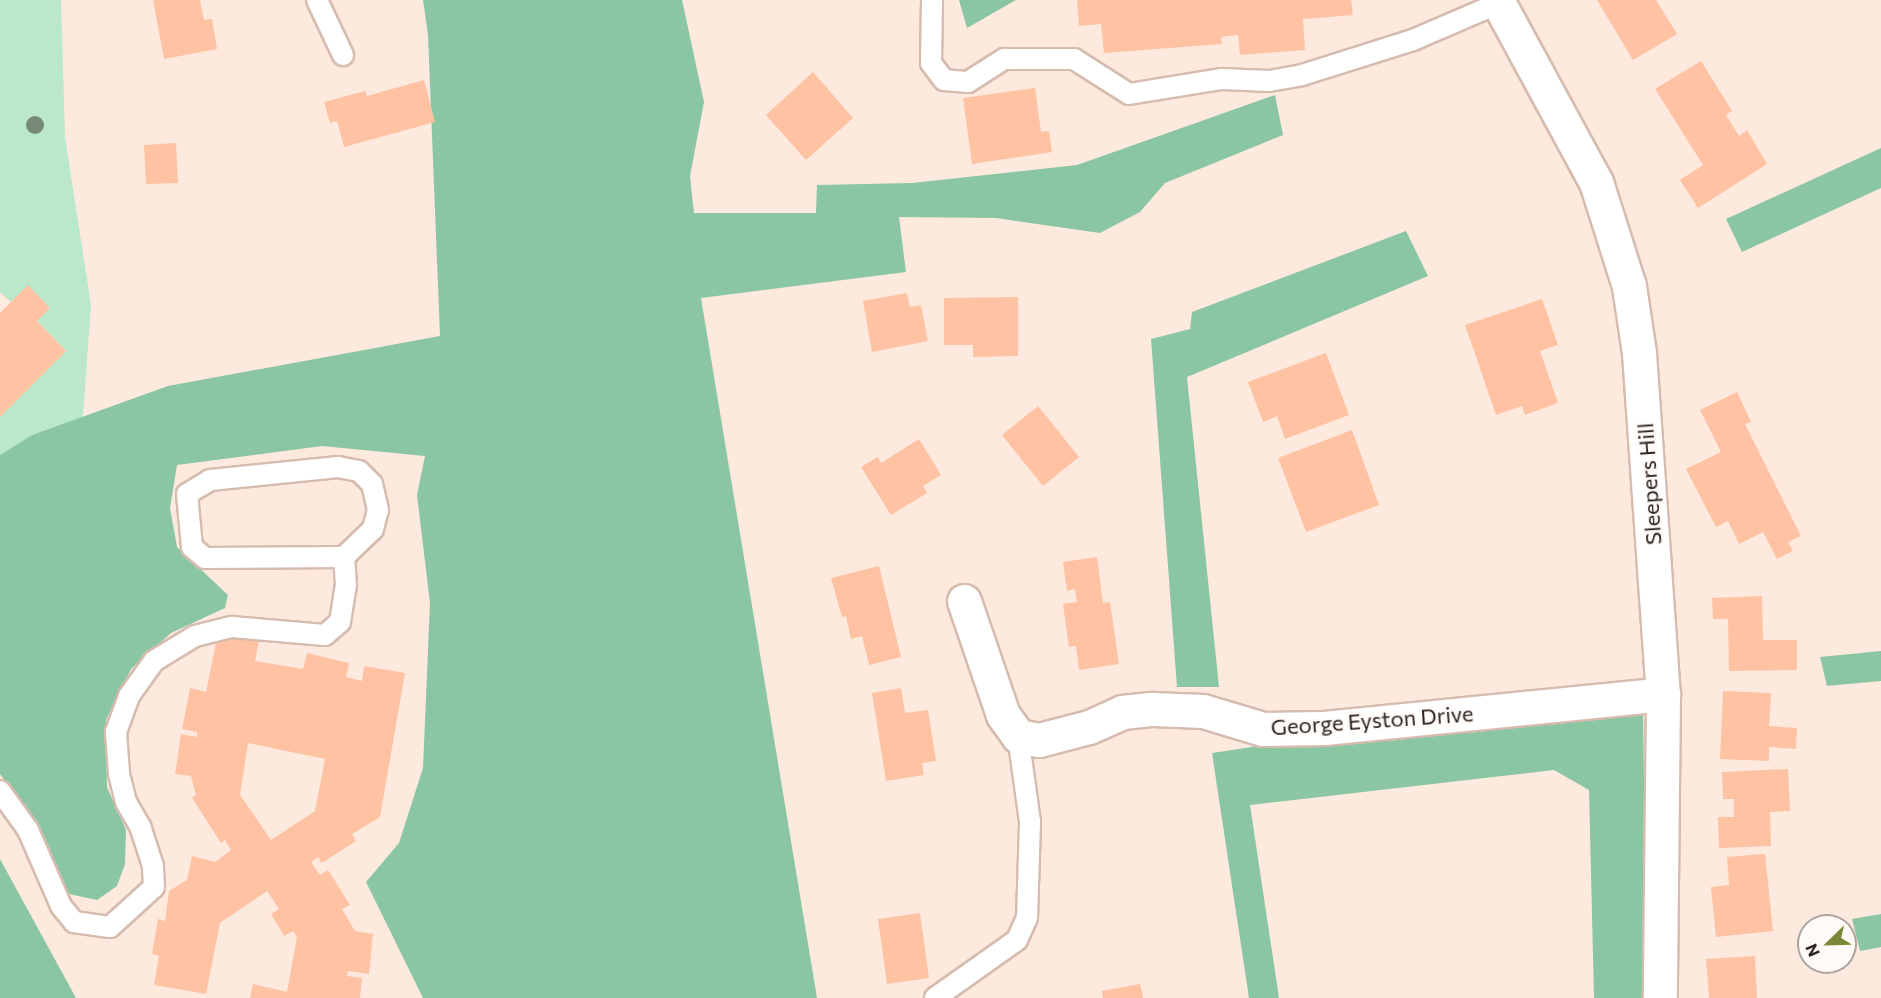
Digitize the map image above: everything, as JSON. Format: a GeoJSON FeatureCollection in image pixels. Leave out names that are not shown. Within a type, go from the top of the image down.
{"type":"FeatureCollection","features":[{"type":"Feature","properties":{"kind":"street","name":"Sleepers Hill"},"geometry":{"type":"LineString","coordinates":[[1498,2],[1596,182],[1629,286],[1639,352],[1663,694],[1660,998]]}},
{"type":"Feature","properties":{"kind":"street"},"geometry":{"type":"LineString","coordinates":[[964,601],[1003,715],[1018,736]]}},
{"type":"Feature","properties":{"kind":"street","name":"George Eyston Drive"},"geometry":{"type":"LineString","coordinates":[[1018,736],[1040,740],[1089,727],[1122,712],[1153,709],[1203,711],[1263,729],[1324,728],[1663,694]]}},
{"type":"Feature","properties":{"kind":"lane"},"geometry":{"type":"LineString","coordinates":[[317,0],[343,55]]}},
{"type":"Feature","properties":{"kind":"lane"},"geometry":{"type":"LineString","coordinates":[[932,0],[931,63],[944,80],[968,82],[1004,59],[1074,59],[1129,94],[1222,79],[1269,81],[1302,75],[1413,40],[1498,2]]}},
{"type":"Feature","properties":{"kind":"lane"},"geometry":{"type":"LineString","coordinates":[[338,467],[359,471],[372,484],[378,510],[373,529],[344,557],[205,558],[192,547],[187,494],[210,480],[338,467]]}},
{"type":"Feature","properties":{"kind":"lane"},"geometry":{"type":"LineString","coordinates":[[0,791],[28,830],[61,906],[74,922],[111,927],[154,887],[153,866],[141,828],[126,802],[119,773],[116,732],[129,696],[154,661],[195,636],[232,627],[325,635],[340,622],[346,585],[344,557]]}},
{"type":"Feature","properties":{"kind":"lane"},"geometry":{"type":"LineString","coordinates":[[935,998],[1017,940],[1027,918],[1030,822],[1018,736]]}},
{"type":"Feature","properties":{"kind":"green space"},"geometry":{"type":"Polygon","coordinates":[[[0,0],[61,0],[65,137],[91,305],[83,417],[32,435],[0,455],[0,417],[66,351],[37,321],[28,286],[11,302],[0,292],[0,0]]]}},
{"type":"Feature","properties":{"kind":"green space"},"geometry":{"type":"Polygon","coordinates":[[[423,0],[682,0],[704,102],[690,176],[694,213],[816,213],[817,185],[912,183],[1077,165],[1275,95],[1283,135],[1165,183],[1140,212],[1100,233],[996,218],[899,217],[906,272],[701,298],[817,998],[423,998],[366,882],[399,843],[423,768],[430,603],[417,495],[425,456],[322,446],[177,465],[170,508],[177,547],[228,595],[225,608],[171,633],[131,669],[106,720],[107,787],[126,830],[125,864],[117,886],[97,900],[69,894],[40,827],[0,774],[0,455],[32,435],[168,386],[440,336],[428,35],[423,0]]]}},
{"type":"Feature","properties":{"kind":"green space"},"geometry":{"type":"Polygon","coordinates":[[[959,0],[1016,0],[967,28],[959,0]]]}},
{"type":"Feature","properties":{"kind":"green space"},"geometry":{"type":"Polygon","coordinates":[[[1881,148],[1881,188],[1742,252],[1726,219],[1881,148]]]}},
{"type":"Feature","properties":{"kind":"green space"},"geometry":{"type":"Polygon","coordinates":[[[1406,231],[1428,276],[1187,377],[1219,687],[1177,687],[1151,339],[1190,329],[1192,312],[1406,231]]]}},
{"type":"Feature","properties":{"kind":"green space"},"geometry":{"type":"Polygon","coordinates":[[[1881,651],[1881,681],[1827,686],[1820,657],[1881,651]]]}},
{"type":"Feature","properties":{"kind":"green space"},"geometry":{"type":"Polygon","coordinates":[[[1643,710],[1647,998],[1594,998],[1589,790],[1554,770],[1250,805],[1279,998],[1249,998],[1212,753],[1293,741],[1643,710]]]}},
{"type":"Feature","properties":{"kind":"green space"},"geometry":{"type":"Polygon","coordinates":[[[0,859],[76,998],[0,998],[0,859]]]}},
{"type":"Feature","properties":{"kind":"green space"},"geometry":{"type":"Polygon","coordinates":[[[1881,914],[1881,947],[1860,951],[1857,939],[1857,918],[1881,914]]]}},
{"type":"Feature","properties":{"kind":"building"},"geometry":{"type":"Polygon","coordinates":[[[153,0],[200,0],[204,20],[212,19],[217,49],[164,59],[153,0]]]}},
{"type":"Feature","properties":{"kind":"building"},"geometry":{"type":"Polygon","coordinates":[[[1077,0],[1351,0],[1353,15],[1303,19],[1305,50],[1240,55],[1238,35],[1221,37],[1222,44],[1104,53],[1101,24],[1079,26],[1077,0]]]}},
{"type":"Feature","properties":{"kind":"building"},"geometry":{"type":"Polygon","coordinates":[[[1597,0],[1656,0],[1677,34],[1633,60],[1597,0]]]}},
{"type":"Feature","properties":{"kind":"building"},"geometry":{"type":"Polygon","coordinates":[[[1701,61],[1732,111],[1726,115],[1739,136],[1747,130],[1767,164],[1698,208],[1680,180],[1703,165],[1655,89],[1701,61]]]}},
{"type":"Feature","properties":{"kind":"building"},"geometry":{"type":"Polygon","coordinates":[[[813,72],[853,118],[806,160],[766,115],[813,72]]]}},
{"type":"Feature","properties":{"kind":"building"},"geometry":{"type":"Polygon","coordinates":[[[424,80],[435,122],[344,147],[337,121],[330,123],[324,102],[365,91],[367,96],[424,80]]]}},
{"type":"Feature","properties":{"kind":"building"},"geometry":{"type":"Polygon","coordinates":[[[1035,88],[1041,132],[1049,131],[1052,152],[972,164],[963,98],[1035,88]]]}},
{"type":"Feature","properties":{"kind":"building"},"geometry":{"type":"Polygon","coordinates":[[[176,143],[178,183],[146,184],[144,145],[176,143]]]}},
{"type":"Feature","properties":{"kind":"building"},"geometry":{"type":"Polygon","coordinates":[[[28,285],[50,308],[37,321],[66,351],[0,417],[0,313],[28,285]]]}},
{"type":"Feature","properties":{"kind":"building"},"geometry":{"type":"Polygon","coordinates":[[[907,293],[910,307],[921,305],[928,341],[872,352],[863,301],[907,293]]]}},
{"type":"Feature","properties":{"kind":"building"},"geometry":{"type":"Polygon","coordinates":[[[1018,297],[1018,356],[973,357],[973,345],[944,345],[944,298],[1018,297]]]}},
{"type":"Feature","properties":{"kind":"building"},"geometry":{"type":"Polygon","coordinates":[[[1542,299],[1558,345],[1540,351],[1558,403],[1525,415],[1522,406],[1496,415],[1465,325],[1542,299]]]}},
{"type":"Feature","properties":{"kind":"building"},"geometry":{"type":"Polygon","coordinates":[[[1326,353],[1349,415],[1285,439],[1277,416],[1263,422],[1248,382],[1326,353]]]}},
{"type":"Feature","properties":{"kind":"building"},"geometry":{"type":"Polygon","coordinates":[[[1737,392],[1751,422],[1745,424],[1801,536],[1788,542],[1793,551],[1777,559],[1763,532],[1739,544],[1728,521],[1716,527],[1686,469],[1721,452],[1700,410],[1737,392]]]}},
{"type":"Feature","properties":{"kind":"building"},"geometry":{"type":"Polygon","coordinates":[[[1038,406],[1079,457],[1043,486],[1002,435],[1038,406]]]}},
{"type":"Feature","properties":{"kind":"building"},"geometry":{"type":"Polygon","coordinates":[[[1352,430],[1379,505],[1306,532],[1278,458],[1352,430]]]}},
{"type":"Feature","properties":{"kind":"building"},"geometry":{"type":"Polygon","coordinates":[[[919,439],[941,475],[923,486],[927,493],[891,515],[861,467],[878,457],[881,463],[919,439]]]}},
{"type":"Feature","properties":{"kind":"building"},"geometry":{"type":"Polygon","coordinates":[[[1097,557],[1103,603],[1110,602],[1119,664],[1079,670],[1076,646],[1069,647],[1063,604],[1077,602],[1075,589],[1067,591],[1063,562],[1097,557]]]}},
{"type":"Feature","properties":{"kind":"building"},"geometry":{"type":"Polygon","coordinates":[[[879,566],[901,657],[869,665],[862,636],[851,639],[846,616],[842,617],[831,578],[879,566]]]}},
{"type":"Feature","properties":{"kind":"building"},"geometry":{"type":"Polygon","coordinates":[[[1762,596],[1763,640],[1797,640],[1797,670],[1729,671],[1728,619],[1713,619],[1712,598],[1762,596]]]}},
{"type":"Feature","properties":{"kind":"building"},"geometry":{"type":"Polygon","coordinates":[[[218,633],[259,641],[255,661],[303,669],[307,653],[349,663],[346,677],[362,681],[364,666],[405,673],[380,817],[352,834],[356,841],[322,863],[318,857],[311,862],[320,875],[328,870],[350,905],[342,909],[355,931],[373,934],[369,974],[348,971],[347,976],[362,978],[360,998],[250,998],[253,984],[287,992],[297,937],[293,931],[284,936],[271,914],[279,909],[267,891],[220,923],[206,994],[154,985],[159,956],[152,954],[158,919],[165,921],[169,891],[187,880],[192,856],[215,862],[231,850],[225,840],[221,843],[192,798],[196,795],[191,776],[175,774],[181,734],[197,737],[197,732],[182,729],[190,688],[206,692],[218,633]],[[248,743],[240,795],[271,840],[315,811],[325,759],[248,743]]]}},
{"type":"Feature","properties":{"kind":"building"},"geometry":{"type":"Polygon","coordinates":[[[901,688],[905,713],[928,710],[936,761],[922,763],[924,775],[886,781],[872,693],[901,688]]]}},
{"type":"Feature","properties":{"kind":"building"},"geometry":{"type":"Polygon","coordinates":[[[1723,691],[1771,693],[1769,726],[1797,728],[1796,749],[1769,747],[1769,761],[1720,759],[1723,691]]]}},
{"type":"Feature","properties":{"kind":"building"},"geometry":{"type":"Polygon","coordinates":[[[1788,769],[1790,811],[1770,812],[1771,846],[1719,848],[1718,817],[1734,817],[1734,799],[1723,799],[1722,772],[1788,769]]]}},
{"type":"Feature","properties":{"kind":"building"},"geometry":{"type":"Polygon","coordinates":[[[1765,854],[1773,931],[1716,937],[1711,887],[1729,885],[1727,857],[1765,854]]]}},
{"type":"Feature","properties":{"kind":"building"},"geometry":{"type":"Polygon","coordinates":[[[920,913],[929,978],[887,984],[878,919],[920,913]]]}},
{"type":"Feature","properties":{"kind":"building"},"geometry":{"type":"Polygon","coordinates":[[[1755,956],[1757,998],[1709,998],[1706,959],[1755,956]]]}},
{"type":"Feature","properties":{"kind":"building"},"geometry":{"type":"Polygon","coordinates":[[[1140,984],[1143,998],[1103,998],[1102,991],[1140,984]]]}}]}
